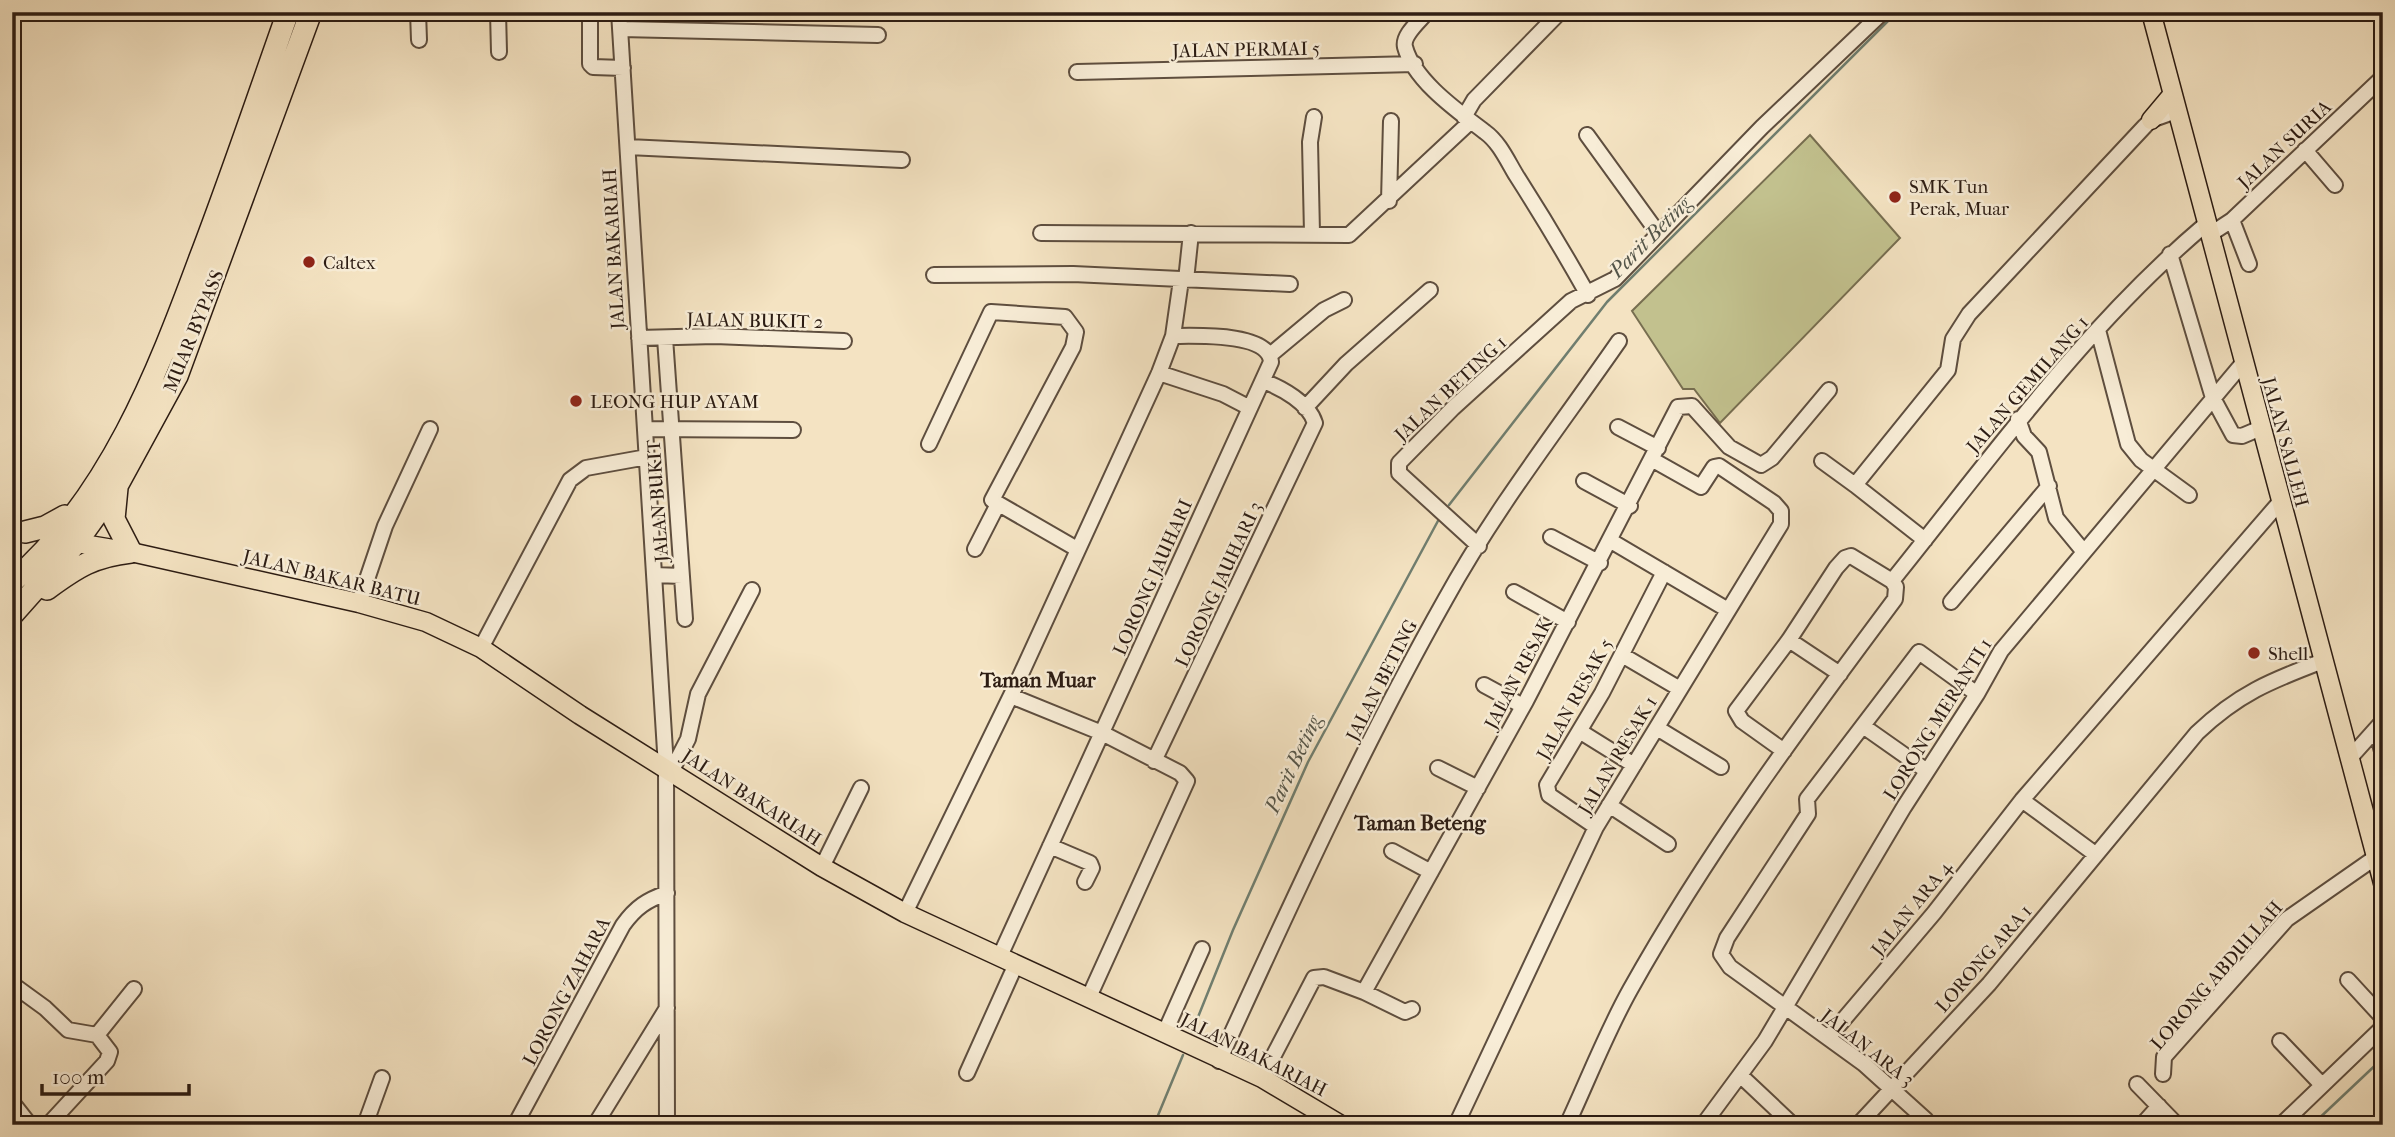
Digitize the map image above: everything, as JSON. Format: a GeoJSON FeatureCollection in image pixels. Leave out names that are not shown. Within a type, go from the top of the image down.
{"type":"FeatureCollection","features":[{"type":"Feature","properties":{"kind":"highway","name":"MUAR BYPASS"},"geometry":{"type":"LineString","coordinates":[[12,582],[78,506],[121,443],[157,374],[288,12]]}},
{"type":"Feature","properties":{"kind":"highway","name":"MUAR BYPASS"},"geometry":{"type":"LineString","coordinates":[[16,612],[76,543],[117,486],[146,437],[195,333],[311,12]]}},
{"type":"Feature","properties":{"kind":"highway"},"geometry":{"type":"LineString","coordinates":[[16,612],[87,562],[104,555],[131,552],[114,519],[117,486]]}},
{"type":"Feature","properties":{"kind":"highway"},"geometry":{"type":"LineString","coordinates":[[19,531],[46,527],[78,506]]}},
{"type":"Feature","properties":{"kind":"main road","name":"JALAN SALLEH"},"geometry":{"type":"LineString","coordinates":[[2151,12],[2383,883]]}},
{"type":"Feature","properties":{"kind":"main road"},"geometry":{"type":"LineString","coordinates":[[2148,127],[2175,108]]}},
{"type":"Feature","properties":{"kind":"main road"},"geometry":{"type":"LineString","coordinates":[[2148,127],[2182,136]]}},
{"type":"Feature","properties":{"kind":"main road","name":"JALAN BAKAR BATU"},"geometry":{"type":"LineString","coordinates":[[52,538],[131,552],[414,617],[481,648],[669,770]]}},
{"type":"Feature","properties":{"kind":"main road","name":"JALAN BAKARIAH"},"geometry":{"type":"LineString","coordinates":[[669,770],[822,867],[905,913],[1165,1032],[1219,1061],[1262,1078],[1341,1125]]}},
{"type":"Feature","properties":{"kind":"street"},"geometry":{"type":"LineString","coordinates":[[418,12],[419,40]]}},
{"type":"Feature","properties":{"kind":"street"},"geometry":{"type":"LineString","coordinates":[[498,12],[499,52]]}},
{"type":"Feature","properties":{"kind":"street"},"geometry":{"type":"LineString","coordinates":[[590,12],[590,64],[593,67],[623,68]]}},
{"type":"Feature","properties":{"kind":"street","name":"JALAN BAKARIAH"},"geometry":{"type":"LineString","coordinates":[[620,12],[654,575],[669,770]]}},
{"type":"Feature","properties":{"kind":"street"},"geometry":{"type":"LineString","coordinates":[[1427,12],[1406,37],[1404,45],[1430,86],[1466,120],[1484,131],[1500,149],[1588,295],[1615,279],[1762,128],[1883,12]]}},
{"type":"Feature","properties":{"kind":"street"},"geometry":{"type":"LineString","coordinates":[[1041,233],[1349,235],[1388,201],[1466,120],[1474,100],[1560,12]]}},
{"type":"Feature","properties":{"kind":"street"},"geometry":{"type":"LineString","coordinates":[[621,29],[878,35]]}},
{"type":"Feature","properties":{"kind":"street","name":"JALAN PERMAI 5"},"geometry":{"type":"LineString","coordinates":[[1077,72],[1415,64]]}},
{"type":"Feature","properties":{"kind":"street","name":"JALAN SURIA"},"geometry":{"type":"LineString","coordinates":[[2207,230],[2232,220],[2383,77]]}},
{"type":"Feature","properties":{"kind":"street"},"geometry":{"type":"LineString","coordinates":[[1312,233],[1310,142],[1314,117]]}},
{"type":"Feature","properties":{"kind":"street"},"geometry":{"type":"LineString","coordinates":[[1388,201],[1391,121]]}},
{"type":"Feature","properties":{"kind":"street"},"geometry":{"type":"LineString","coordinates":[[1855,485],[1948,370],[1953,339],[1969,314],[2148,127]]}},
{"type":"Feature","properties":{"kind":"street"},"geometry":{"type":"LineString","coordinates":[[1587,135],[1658,233]]}},
{"type":"Feature","properties":{"kind":"street"},"geometry":{"type":"LineString","coordinates":[[628,147],[902,160]]}},
{"type":"Feature","properties":{"kind":"street"},"geometry":{"type":"LineString","coordinates":[[2305,150],[2335,185]]}},
{"type":"Feature","properties":{"kind":"street"},"geometry":{"type":"LineString","coordinates":[[2232,220],[2249,264]]}},
{"type":"Feature","properties":{"kind":"street","name":"JALAN GEMILANG 1"},"geometry":{"type":"LineString","coordinates":[[1892,581],[2018,419],[2170,254],[2207,230]]}},
{"type":"Feature","properties":{"kind":"street"},"geometry":{"type":"LineString","coordinates":[[905,913],[1011,696],[1159,373],[1173,336],[1191,233]]}},
{"type":"Feature","properties":{"kind":"street"},"geometry":{"type":"LineString","coordinates":[[2170,254],[2213,398],[2236,437],[2261,428]]}},
{"type":"Feature","properties":{"kind":"street"},"geometry":{"type":"LineString","coordinates":[[934,275],[1073,274],[1290,284]]}},
{"type":"Feature","properties":{"kind":"street"},"geometry":{"type":"LineString","coordinates":[[1173,336],[1233,337],[1264,349],[1267,367],[1281,388],[1305,408],[1346,364],[1430,290]]}},
{"type":"Feature","properties":{"kind":"street","name":"JALAN BETING 1"},"geometry":{"type":"LineString","coordinates":[[1479,546],[1399,473],[1398,465],[1453,408],[1571,301],[1588,295]]}},
{"type":"Feature","properties":{"kind":"street"},"geometry":{"type":"LineString","coordinates":[[1267,367],[1324,310],[1344,300]]}},
{"type":"Feature","properties":{"kind":"street"},"geometry":{"type":"LineString","coordinates":[[929,444],[991,313],[1065,317],[1074,326],[1076,339],[995,502],[975,549]]}},
{"type":"Feature","properties":{"kind":"street"},"geometry":{"type":"LineString","coordinates":[[2098,330],[2128,444],[2137,457],[2189,495]]}},
{"type":"Feature","properties":{"kind":"street","name":"JALAN BUKIT 2"},"geometry":{"type":"LineString","coordinates":[[639,338],[715,336],[844,341]]}},
{"type":"Feature","properties":{"kind":"street","name":"JALAN BUKIT"},"geometry":{"type":"LineString","coordinates":[[665,338],[685,619]]}},
{"type":"Feature","properties":{"kind":"street","name":"JALAN BETING"},"geometry":{"type":"LineString","coordinates":[[1219,1061],[1394,695],[1446,597],[1619,341]]}},
{"type":"Feature","properties":{"kind":"street","name":"LORONG MERANTI 1"},"geometry":{"type":"LineString","coordinates":[[1703,1125],[1784,1008],[2001,651],[2243,363]]}},
{"type":"Feature","properties":{"kind":"street","name":"LORONG JAUHARI"},"geometry":{"type":"LineString","coordinates":[[967,1073],[1050,846],[1267,367]]}},
{"type":"Feature","properties":{"kind":"street"},"geometry":{"type":"LineString","coordinates":[[1159,373],[1223,394],[1250,408]]}},
{"type":"Feature","properties":{"kind":"street","name":"JALAN RESAK"},"geometry":{"type":"LineString","coordinates":[[1363,992],[1600,563],[1678,407],[1686,404],[1696,409],[1729,447],[1761,465],[1772,458],[1829,390]]}},
{"type":"Feature","properties":{"kind":"street","name":"LORONG JAUHARI 3"},"geometry":{"type":"LineString","coordinates":[[1154,761],[1315,423],[1305,408]]}},
{"type":"Feature","properties":{"kind":"street"},"geometry":{"type":"LineString","coordinates":[[2018,419],[2024,436],[2038,449],[2056,518],[2084,552]]}},
{"type":"Feature","properties":{"kind":"street"},"geometry":{"type":"LineString","coordinates":[[1618,427],[1656,454]]}},
{"type":"Feature","properties":{"kind":"street"},"geometry":{"type":"LineString","coordinates":[[359,603],[384,526],[430,429]]}},
{"type":"Feature","properties":{"kind":"street"},"geometry":{"type":"LineString","coordinates":[[645,429],[793,429]]}},
{"type":"Feature","properties":{"kind":"street","name":"JALAN RESAK 1"},"geometry":{"type":"LineString","coordinates":[[1456,1125],[1596,827],[1781,524],[1781,511],[1774,503],[1719,466],[1714,467],[1701,487],[1656,454]]}},
{"type":"Feature","properties":{"kind":"street"},"geometry":{"type":"LineString","coordinates":[[481,648],[570,480],[586,468],[647,457]]}},
{"type":"Feature","properties":{"kind":"street"},"geometry":{"type":"LineString","coordinates":[[1822,461],[1924,540]]}},
{"type":"Feature","properties":{"kind":"street"},"geometry":{"type":"LineString","coordinates":[[1584,481],[1630,506]]}},
{"type":"Feature","properties":{"kind":"street"},"geometry":{"type":"LineString","coordinates":[[1951,602],[2049,486]]}},
{"type":"Feature","properties":{"kind":"street"},"geometry":{"type":"LineString","coordinates":[[995,502],[1077,549]]}},
{"type":"Feature","properties":{"kind":"street","name":"JALAN ARA 4"},"geometry":{"type":"LineString","coordinates":[[1828,1038],[1934,913],[2022,800],[2280,502]]}},
{"type":"Feature","properties":{"kind":"street"},"geometry":{"type":"LineString","coordinates":[[19,531],[52,538]]}},
{"type":"Feature","properties":{"kind":"street"},"geometry":{"type":"LineString","coordinates":[[1551,537],[1600,563]]}},
{"type":"Feature","properties":{"kind":"street"},"geometry":{"type":"LineString","coordinates":[[1611,541],[1728,610]]}},
{"type":"Feature","properties":{"kind":"street"},"geometry":{"type":"LineString","coordinates":[[1567,1125],[1629,992],[1698,876],[1784,751],[1895,599],[1896,587],[1892,581],[1851,556],[1845,558],[1736,711],[1742,721],[1784,751]]}},
{"type":"Feature","properties":{"kind":"street","name":"JALAN RESAK 5"},"geometry":{"type":"LineString","coordinates":[[1596,827],[1546,790],[1581,732],[1664,572]]}},
{"type":"Feature","properties":{"kind":"street"},"geometry":{"type":"LineString","coordinates":[[654,575],[682,576]]}},
{"type":"Feature","properties":{"kind":"street"},"geometry":{"type":"LineString","coordinates":[[667,1125],[669,770],[688,739],[698,694],[752,590]]}},
{"type":"Feature","properties":{"kind":"street"},"geometry":{"type":"LineString","coordinates":[[1514,592],[1568,622]]}},
{"type":"Feature","properties":{"kind":"street"},"geometry":{"type":"LineString","coordinates":[[1789,640],[1839,674]]}},
{"type":"Feature","properties":{"kind":"street"},"geometry":{"type":"LineString","coordinates":[[1927,771],[1863,726],[1919,652],[1977,694]]}},
{"type":"Feature","properties":{"kind":"street"},"geometry":{"type":"LineString","coordinates":[[1622,655],[1680,689]]}},
{"type":"Feature","properties":{"kind":"street","name":"LORONG ARA 1"},"geometry":{"type":"LineString","coordinates":[[1857,1125],[1989,984],[2197,733],[2225,706],[2250,690],[2323,661]]}},
{"type":"Feature","properties":{"kind":"street"},"geometry":{"type":"LineString","coordinates":[[1484,685],[1523,706]]}},
{"type":"Feature","properties":{"kind":"street"},"geometry":{"type":"LineString","coordinates":[[1011,696],[1102,733],[1184,776],[1187,786],[1090,997]]}},
{"type":"Feature","properties":{"kind":"street"},"geometry":{"type":"LineString","coordinates":[[2349,760],[2379,725]]}},
{"type":"Feature","properties":{"kind":"street"},"geometry":{"type":"LineString","coordinates":[[2379,725],[2383,755]]}},
{"type":"Feature","properties":{"kind":"street","name":"JALAN ARA 3"},"geometry":{"type":"LineString","coordinates":[[1863,726],[1808,797],[1808,814],[1722,946],[1721,954],[1730,967],[1828,1038],[1892,1088],[1926,1120]]}},
{"type":"Feature","properties":{"kind":"street"},"geometry":{"type":"LineString","coordinates":[[1657,728],[1721,767]]}},
{"type":"Feature","properties":{"kind":"street"},"geometry":{"type":"LineString","coordinates":[[1581,732],[1634,765]]}},
{"type":"Feature","properties":{"kind":"street"},"geometry":{"type":"LineString","coordinates":[[1438,768],[1478,788]]}},
{"type":"Feature","properties":{"kind":"street"},"geometry":{"type":"LineString","coordinates":[[822,867],[861,788]]}},
{"type":"Feature","properties":{"kind":"street"},"geometry":{"type":"LineString","coordinates":[[2022,800],[2095,854]]}},
{"type":"Feature","properties":{"kind":"street"},"geometry":{"type":"LineString","coordinates":[[1609,805],[1668,844]]}},
{"type":"Feature","properties":{"kind":"street"},"geometry":{"type":"LineString","coordinates":[[1050,846],[1090,863],[1092,868],[1085,882]]}},
{"type":"Feature","properties":{"kind":"street"},"geometry":{"type":"LineString","coordinates":[[1392,851],[1431,872]]}},
{"type":"Feature","properties":{"kind":"street","name":"LORONG ABDULLAH"},"geometry":{"type":"LineString","coordinates":[[2163,1074],[2164,1057],[2287,919],[2376,858]]}},
{"type":"Feature","properties":{"kind":"street","name":"LORONG ZAHARA"},"geometry":{"type":"LineString","coordinates":[[514,1125],[623,925],[633,911],[647,900],[667,893]]}},
{"type":"Feature","properties":{"kind":"street"},"geometry":{"type":"LineString","coordinates":[[1165,1032],[1202,949]]}},
{"type":"Feature","properties":{"kind":"street"},"geometry":{"type":"LineString","coordinates":[[1262,1078],[1314,978],[1324,977],[1405,1012],[1412,1009]]}},
{"type":"Feature","properties":{"kind":"street"},"geometry":{"type":"LineString","coordinates":[[2348,980],[2383,1018]]}},
{"type":"Feature","properties":{"kind":"street"},"geometry":{"type":"LineString","coordinates":[[12,984],[46,1008],[68,1030],[97,1035],[109,1048],[110,1057],[48,1125]]}},
{"type":"Feature","properties":{"kind":"street"},"geometry":{"type":"LineString","coordinates":[[97,1035],[134,989]]}},
{"type":"Feature","properties":{"kind":"street"},"geometry":{"type":"LineString","coordinates":[[595,1125],[667,1007]]}},
{"type":"Feature","properties":{"kind":"street"},"geometry":{"type":"LineString","coordinates":[[2281,1125],[2383,1027]]}},
{"type":"Feature","properties":{"kind":"street"},"geometry":{"type":"LineString","coordinates":[[2280,1041],[2322,1085]]}},
{"type":"Feature","properties":{"kind":"street"},"geometry":{"type":"LineString","coordinates":[[1740,1075],[1793,1125]]}},
{"type":"Feature","properties":{"kind":"street"},"geometry":{"type":"LineString","coordinates":[[365,1125],[382,1078]]}},
{"type":"Feature","properties":{"kind":"street"},"geometry":{"type":"LineString","coordinates":[[2137,1084],[2177,1125]]}},
{"type":"Feature","properties":{"kind":"street"},"geometry":{"type":"LineString","coordinates":[[12,1102],[30,1125]]}},
{"type":"Feature","properties":{"kind":"street"},"geometry":{"type":"LineString","coordinates":[[2142,1125],[2159,1106]]}},
{"type":"Feature","properties":{"kind":"shaded area"},"geometry":{"type":"Polygon","coordinates":[[[1810,135],[1900,238],[1720,423],[1694,389],[1683,389],[1632,311],[1810,135]]]}},
{"type":"Feature","properties":{"kind":"waterway","name":"Parit Beting"},"geometry":{"type":"LineString","coordinates":[[1449,505],[1607,302],[1897,12]]}},
{"type":"Feature","properties":{"kind":"waterway","name":"Parit Beting"},"geometry":{"type":"LineString","coordinates":[[1192,1032],[1233,930],[1308,762],[1439,519]]}},
{"type":"Feature","properties":{"kind":"waterway","name":"Parit Beting"},"geometry":{"type":"LineString","coordinates":[[1154,1125],[1183,1055]]}},
{"type":"Feature","properties":{"kind":"waterway"},"geometry":{"type":"LineString","coordinates":[[2312,1125],[2383,1058]]}},
{"type":"Feature","properties":{"kind":"place","name":"SMK Tun Perak, Muar"},"geometry":{"type":"Point","coordinates":[1895,197]}},
{"type":"Feature","properties":{"kind":"place","name":"Caltex"},"geometry":{"type":"Point","coordinates":[309,262]}},
{"type":"Feature","properties":{"kind":"place","name":"LEONG HUP AYAM"},"geometry":{"type":"Point","coordinates":[576,401]}},
{"type":"Feature","properties":{"kind":"place","name":"Shell"},"geometry":{"type":"Point","coordinates":[2254,653]}},
{"type":"Feature","properties":{"kind":"district","name":"Taman Muar"},"geometry":{"type":"Point","coordinates":[1038,680]}},
{"type":"Feature","properties":{"kind":"district","name":"Taman Beteng"},"geometry":{"type":"Point","coordinates":[1420,823]}}]}
